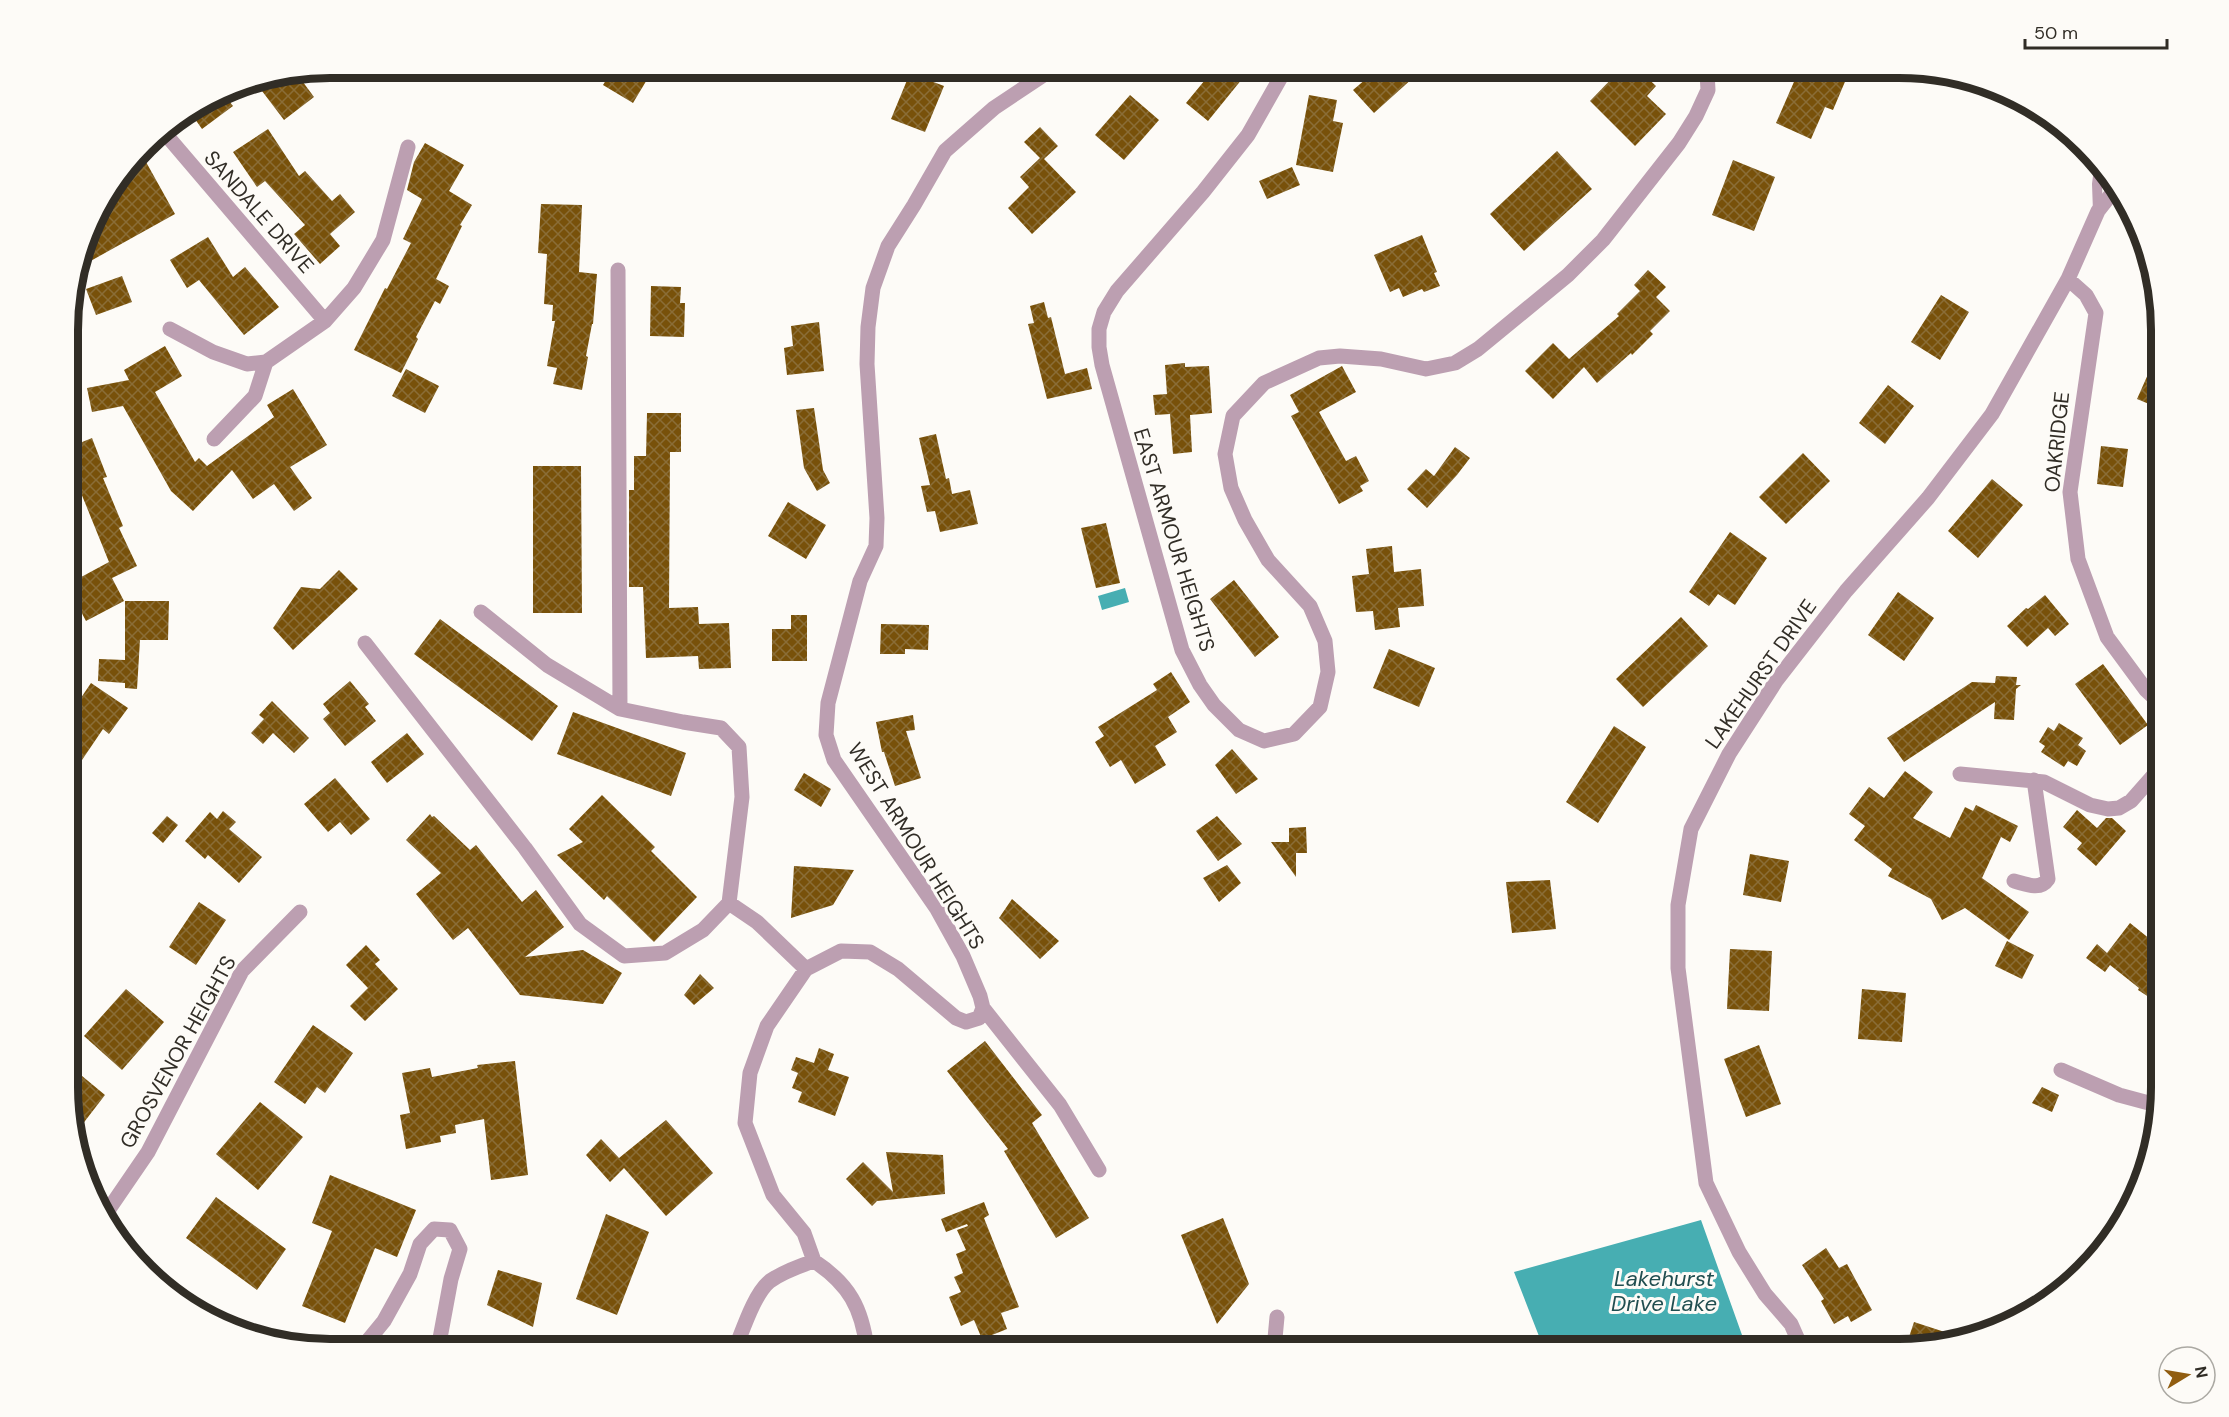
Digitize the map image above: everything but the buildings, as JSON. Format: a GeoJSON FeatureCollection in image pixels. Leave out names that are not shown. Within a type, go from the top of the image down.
{"type":"FeatureCollection","features":[{"type":"Feature","properties":{"kind":"street","name":"WEST ARMOUR HEIGHTS"},"geometry":{"type":"LineString","coordinates":[[1039,78],[994,108],[945,151],[888,246],[873,288],[868,327],[867,364],[877,518],[876,546],[860,580],[828,703],[826,735],[834,760],[937,909],[963,956],[983,1008],[1060,1105],[1099,1170]]}},
{"type":"Feature","properties":{"kind":"street","name":"EAST ARMOUR HEIGHTS"},"geometry":{"type":"LineString","coordinates":[[1280,78],[1248,135],[1203,192],[1117,291],[1104,312],[1099,329],[1102,365],[1182,650],[1200,685],[1214,705],[1239,730],[1264,741],[1294,734],[1320,706],[1328,672],[1325,641],[1310,606],[1268,560],[1245,520],[1231,488],[1225,454],[1233,416],[1264,383],[1319,358],[1340,356],[1381,359],[1426,369],[1455,363],[1478,349],[1568,275],[1603,240],[1679,143],[1696,116],[1708,90],[1707,78]]}},
{"type":"Feature","properties":{"kind":"street","name":"SANDALE DRIVE"},"geometry":{"type":"LineString","coordinates":[[168,137],[325,321]]}},
{"type":"Feature","properties":{"kind":"street"},"geometry":{"type":"LineString","coordinates":[[170,329],[213,352],[247,364],[266,362],[325,321],[354,288],[383,240],[408,147]]}},
{"type":"Feature","properties":{"kind":"street","name":"LAKEHURST DRIVE"},"geometry":{"type":"LineString","coordinates":[[1798,1339],[1791,1324],[1765,1294],[1739,1252],[1706,1184],[1678,968],[1678,905],[1691,829],[1728,754],[1776,681],[1846,591],[1928,498],[1992,414],[2068,279],[2098,211],[2111,195]]}},
{"type":"Feature","properties":{"kind":"street"},"geometry":{"type":"LineString","coordinates":[[618,270],[620,709]]}},
{"type":"Feature","properties":{"kind":"street","name":"OAKRIDGE"},"geometry":{"type":"LineString","coordinates":[[2068,279],[2086,295],[2096,313],[2070,492],[2078,559],[2107,637],[2151,695]]}},
{"type":"Feature","properties":{"kind":"street"},"geometry":{"type":"LineString","coordinates":[[214,439],[255,396],[266,362]]}},
{"type":"Feature","properties":{"kind":"street"},"geometry":{"type":"LineString","coordinates":[[365,643],[525,848],[580,924],[624,956],[665,953],[703,930],[729,903],[742,797],[739,747],[721,728],[683,723],[620,709],[547,665],[481,612]]}},
{"type":"Feature","properties":{"kind":"street"},"geometry":{"type":"LineString","coordinates":[[1959,774],[2034,780],[2054,785],[2090,805],[2108,809],[2119,808],[2130,801],[2151,778]]}},
{"type":"Feature","properties":{"kind":"street"},"geometry":{"type":"LineString","coordinates":[[2014,881],[2040,886],[2048,879],[2034,780]]}},
{"type":"Feature","properties":{"kind":"street"},"geometry":{"type":"LineString","coordinates":[[729,903],[758,922],[806,969]]}},
{"type":"Feature","properties":{"kind":"street","name":"GROSVENOR HEIGHTS"},"geometry":{"type":"LineString","coordinates":[[109,1208],[148,1152],[242,971],[300,912]]}},
{"type":"Feature","properties":{"kind":"street"},"geometry":{"type":"LineString","coordinates":[[865,1339],[863,1323],[847,1290],[832,1273],[814,1261],[804,1233],[773,1195],[745,1123],[750,1073],[767,1026],[806,969],[841,951],[870,952],[898,969],[956,1018],[966,1022],[979,1018],[983,1008]]}},
{"type":"Feature","properties":{"kind":"street"},"geometry":{"type":"LineString","coordinates":[[2061,1070],[2119,1095],[2150,1103]]}},
{"type":"Feature","properties":{"kind":"street"},"geometry":{"type":"LineString","coordinates":[[370,1339],[384,1322],[410,1274],[420,1244],[434,1229],[450,1230],[460,1249],[451,1279],[440,1339]]}},
{"type":"Feature","properties":{"kind":"street"},"geometry":{"type":"LineString","coordinates":[[739,1339],[754,1305],[768,1283],[792,1269],[814,1261]]}},
{"type":"Feature","properties":{"kind":"street"},"geometry":{"type":"LineString","coordinates":[[1275,1339],[1277,1317]]}},
{"type":"Feature","properties":{"kind":"lane"},"geometry":{"type":"LineString","coordinates":[[2098,175],[2098,211]]}},
{"type":"Feature","properties":{"kind":"water"},"geometry":{"type":"Polygon","coordinates":[[[1125,588],[1129,602],[1102,610],[1098,596],[1125,588]]]}},
{"type":"Feature","properties":{"kind":"water","name":"Lakehurst Drive Lake"},"geometry":{"type":"Polygon","coordinates":[[[1701,1220],[1743,1339],[1540,1339],[1514,1272],[1701,1220]]]}}]}
